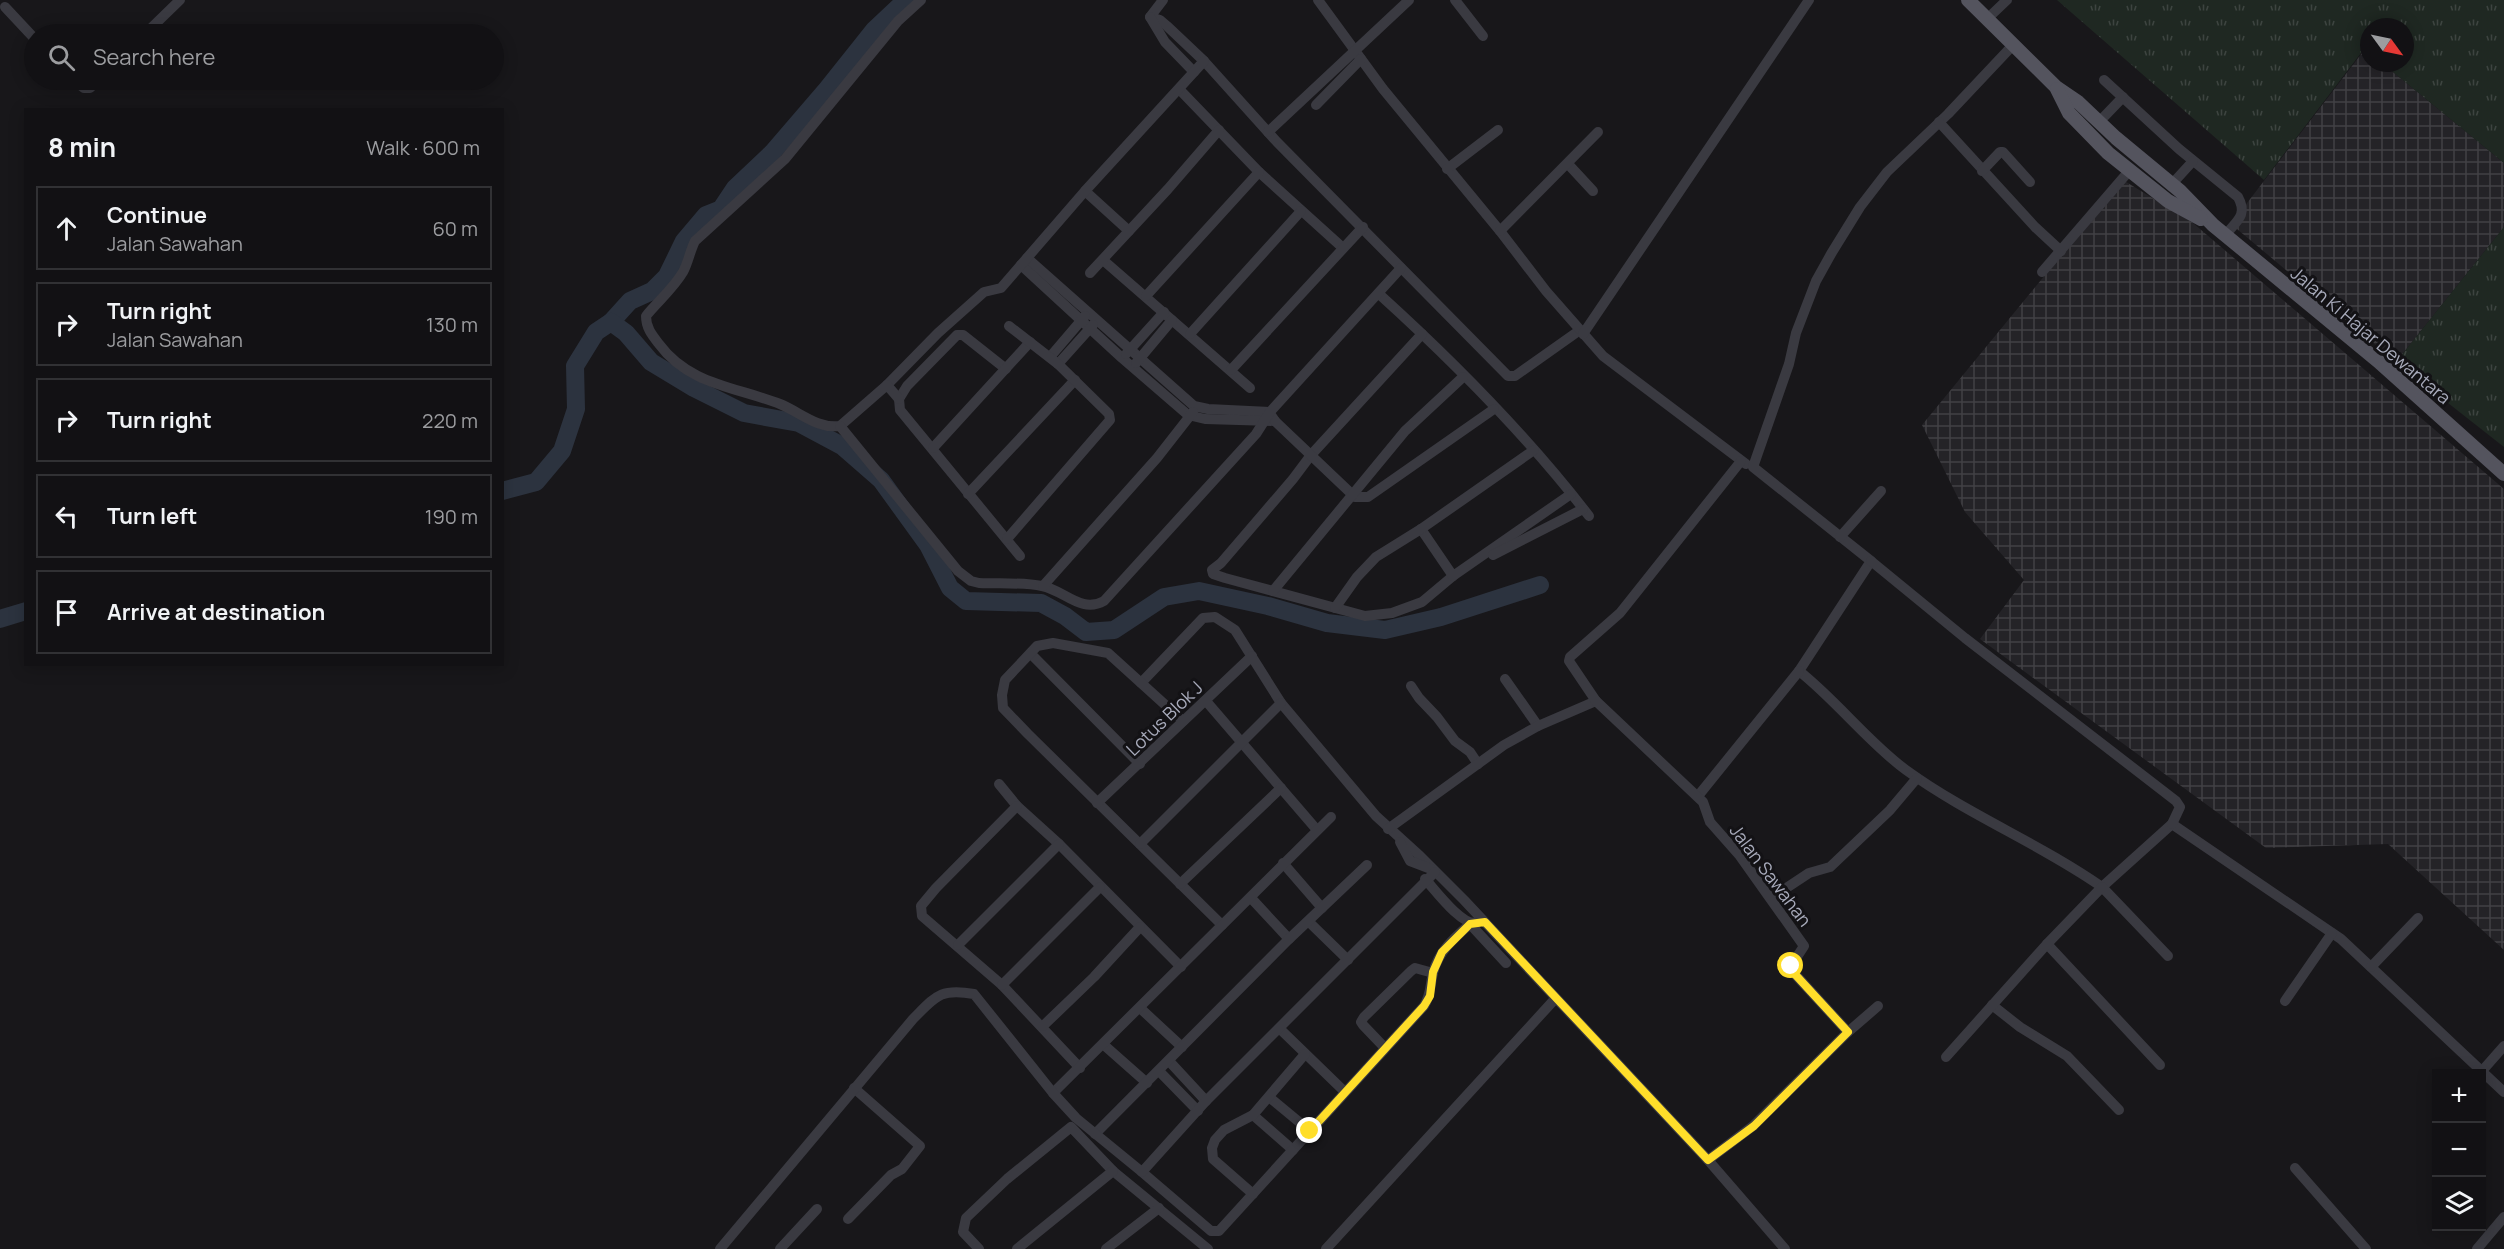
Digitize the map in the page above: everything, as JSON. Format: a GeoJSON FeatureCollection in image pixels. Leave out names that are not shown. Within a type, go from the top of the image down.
{"type":"FeatureCollection","features":[{"type":"Feature","properties":{"kind":"main road","name":"Jalan Ki Hajar Dewantara"},"geometry":{"type":"LineString","coordinates":[[1968,0],[2056,87],[2102,118],[2116,138],[2175,182],[2213,225]]}},
{"type":"Feature","properties":{"kind":"main road","name":"Jalan Ki Hajar Dewantara"},"geometry":{"type":"LineString","coordinates":[[2056,87],[2069,113],[2108,153],[2168,201],[2213,225],[2229,230],[2504,474]]}},
{"type":"Feature","properties":{"kind":"street"},"geometry":{"type":"LineString","coordinates":[[155,24],[180,0]]}},
{"type":"Feature","properties":{"kind":"street"},"geometry":{"type":"LineString","coordinates":[[921,0],[898,21],[785,159],[695,241],[688,254],[685,269],[645,316],[646,326],[666,353],[702,379],[780,404],[816,423],[831,427],[840,426],[887,385],[938,333],[984,292],[1001,288],[1085,191],[1204,61]]}},
{"type":"Feature","properties":{"kind":"street"},"geometry":{"type":"LineString","coordinates":[[1150,17],[1163,0]]}},
{"type":"Feature","properties":{"kind":"street"},"geometry":{"type":"LineString","coordinates":[[1318,0],[1447,169],[1602,356],[1741,461],[1753,467],[1965,638],[2176,801],[2180,807],[2172,824],[2102,887],[2047,944],[1946,1057]]}},
{"type":"Feature","properties":{"kind":"street"},"geometry":{"type":"LineString","coordinates":[[1316,105],[1409,0]]}},
{"type":"Feature","properties":{"kind":"street"},"geometry":{"type":"LineString","coordinates":[[1455,0],[1483,36]]}},
{"type":"Feature","properties":{"kind":"street"},"geometry":{"type":"LineString","coordinates":[[1150,17],[1160,20],[1204,61],[1268,132],[1511,377],[1547,356],[1581,332],[1809,0]]}},
{"type":"Feature","properties":{"kind":"street"},"geometry":{"type":"LineString","coordinates":[[1988,19],[2007,0]]}},
{"type":"Feature","properties":{"kind":"street"},"geometry":{"type":"LineString","coordinates":[[6,6],[24,27]]}},
{"type":"Feature","properties":{"kind":"street"},"geometry":{"type":"LineString","coordinates":[[1150,17],[1165,42],[1194,72]]}},
{"type":"Feature","properties":{"kind":"street"},"geometry":{"type":"LineString","coordinates":[[1753,467],[1796,333],[1816,280],[1860,207],[1887,172],[2014,44]]}},
{"type":"Feature","properties":{"kind":"street"},"geometry":{"type":"LineString","coordinates":[[1268,132],[1358,55]]}},
{"type":"Feature","properties":{"kind":"street"},"geometry":{"type":"LineString","coordinates":[[2103,81],[2119,101],[2190,164],[2238,197],[2243,206],[2243,213],[2229,230]]}},
{"type":"Feature","properties":{"kind":"street"},"geometry":{"type":"LineString","coordinates":[[1179,88],[1259,172],[1343,248]]}},
{"type":"Feature","properties":{"kind":"street"},"geometry":{"type":"LineString","coordinates":[[2102,118],[2119,101]]}},
{"type":"Feature","properties":{"kind":"street"},"geometry":{"type":"LineString","coordinates":[[1939,122],[1982,171],[2059,249]]}},
{"type":"Feature","properties":{"kind":"street"},"geometry":{"type":"LineString","coordinates":[[1090,273],[1219,130]]}},
{"type":"Feature","properties":{"kind":"street"},"geometry":{"type":"LineString","coordinates":[[1447,169],[1498,130]]}},
{"type":"Feature","properties":{"kind":"street"},"geometry":{"type":"LineString","coordinates":[[1500,231],[1599,132]]}},
{"type":"Feature","properties":{"kind":"street"},"geometry":{"type":"LineString","coordinates":[[1982,171],[2000,152],[2003,152],[2030,182]]}},
{"type":"Feature","properties":{"kind":"street"},"geometry":{"type":"LineString","coordinates":[[1568,164],[1593,191]]}},
{"type":"Feature","properties":{"kind":"street"},"geometry":{"type":"LineString","coordinates":[[2175,182],[2190,164]]}},
{"type":"Feature","properties":{"kind":"street"},"geometry":{"type":"LineString","coordinates":[[2042,272],[2126,168]]}},
{"type":"Feature","properties":{"kind":"street"},"geometry":{"type":"LineString","coordinates":[[1146,296],[1259,172]]}},
{"type":"Feature","properties":{"kind":"street"},"geometry":{"type":"LineString","coordinates":[[1085,191],[1129,231]]}},
{"type":"Feature","properties":{"kind":"street"},"geometry":{"type":"LineString","coordinates":[[1190,334],[1301,211]]}},
{"type":"Feature","properties":{"kind":"street"},"geometry":{"type":"LineString","coordinates":[[1231,370],[1363,227]]}},
{"type":"Feature","properties":{"kind":"street"},"geometry":{"type":"LineString","coordinates":[[1103,260],[1250,388]]}},
{"type":"Feature","properties":{"kind":"street"},"geometry":{"type":"LineString","coordinates":[[1024,261],[1136,363],[1194,411],[1208,410],[1270,418],[1353,495],[1361,498],[1368,497],[1494,409]]}},
{"type":"Feature","properties":{"kind":"street"},"geometry":{"type":"LineString","coordinates":[[840,426],[958,571],[971,581],[980,584],[1043,586],[1085,606],[1096,605],[1104,600],[1256,434],[1335,338],[1379,294],[1401,268]]}},
{"type":"Feature","properties":{"kind":"street"},"geometry":{"type":"LineString","coordinates":[[1379,294],[1422,334],[1534,450],[1586,512],[1495,555],[1482,557]]}},
{"type":"Feature","properties":{"kind":"street"},"geometry":{"type":"LineString","coordinates":[[1126,354],[1164,312]]}},
{"type":"Feature","properties":{"kind":"street"},"geometry":{"type":"LineString","coordinates":[[1136,363],[1172,320]]}},
{"type":"Feature","properties":{"kind":"street"},"geometry":{"type":"LineString","coordinates":[[1054,360],[1089,321]]}},
{"type":"Feature","properties":{"kind":"street"},"geometry":{"type":"LineString","coordinates":[[1007,539],[1110,420],[1109,414],[1054,360],[1009,326]]}},
{"type":"Feature","properties":{"kind":"street"},"geometry":{"type":"LineString","coordinates":[[899,399],[907,386],[957,335],[963,334],[1006,369]]}},
{"type":"Feature","properties":{"kind":"street"},"geometry":{"type":"LineString","coordinates":[[1422,334],[1311,455],[1293,480],[1212,570],[1213,574],[1365,616],[1392,613],[1422,602],[1453,576],[1571,494]]}},
{"type":"Feature","properties":{"kind":"street"},"geometry":{"type":"LineString","coordinates":[[933,448],[1030,342]]}},
{"type":"Feature","properties":{"kind":"street"},"geometry":{"type":"LineString","coordinates":[[1273,591],[1405,431],[1463,377]]}},
{"type":"Feature","properties":{"kind":"street"},"geometry":{"type":"LineString","coordinates":[[968,494],[1075,380]]}},
{"type":"Feature","properties":{"kind":"street"},"geometry":{"type":"LineString","coordinates":[[887,385],[899,399],[900,410],[1020,556]]}},
{"type":"Feature","properties":{"kind":"street"},"geometry":{"type":"LineString","coordinates":[[1043,586],[1157,458],[1194,411]]}},
{"type":"Feature","properties":{"kind":"street"},"geometry":{"type":"LineString","coordinates":[[1335,608],[1357,577],[1376,556],[1420,529],[1534,450]]}},
{"type":"Feature","properties":{"kind":"street","name":"Jalan Sawahan"},"geometry":{"type":"LineString","coordinates":[[1741,461],[1620,613],[1570,657],[1569,661],[1596,701],[1703,803],[1710,822],[1740,856],[1803,946],[1791,966],[1792,971],[1848,1032]]}},
{"type":"Feature","properties":{"kind":"street"},"geometry":{"type":"LineString","coordinates":[[1840,537],[1881,491]]}},
{"type":"Feature","properties":{"kind":"street"},"geometry":{"type":"LineString","coordinates":[[1420,529],[1453,576]]}},
{"type":"Feature","properties":{"kind":"street"},"geometry":{"type":"LineString","coordinates":[[1703,803],[1799,671],[1871,561]]}},
{"type":"Feature","properties":{"kind":"street"},"geometry":{"type":"LineString","coordinates":[[1141,683],[1203,618],[1215,616],[1235,630],[1281,703],[1399,839],[1410,861],[1435,871],[1485,922],[1708,1160],[1785,1249]]}},
{"type":"Feature","properties":{"kind":"street"},"geometry":{"type":"LineString","coordinates":[[1183,721],[1108,653],[1053,643],[1037,646],[1005,680],[1002,695],[1003,708],[1222,925]]}},
{"type":"Feature","properties":{"kind":"street"},"geometry":{"type":"LineString","coordinates":[[1031,654],[1140,764]]}},
{"type":"Feature","properties":{"kind":"street","name":"Lotus Blok J"},"geometry":{"type":"LineString","coordinates":[[1097,803],[1252,656]]}},
{"type":"Feature","properties":{"kind":"street"},"geometry":{"type":"LineString","coordinates":[[1799,671],[1903,768],[1943,795],[2055,855],[2102,887],[2168,956]]}},
{"type":"Feature","properties":{"kind":"street"},"geometry":{"type":"LineString","coordinates":[[1505,679],[1543,723]]}},
{"type":"Feature","properties":{"kind":"street"},"geometry":{"type":"LineString","coordinates":[[1412,686],[1419,698],[1455,741],[1470,752],[1478,764]]}},
{"type":"Feature","properties":{"kind":"street"},"geometry":{"type":"LineString","coordinates":[[1206,701],[1317,830]]}},
{"type":"Feature","properties":{"kind":"street"},"geometry":{"type":"LineString","coordinates":[[1388,829],[1504,746],[1543,723],[1596,701]]}},
{"type":"Feature","properties":{"kind":"street"},"geometry":{"type":"LineString","coordinates":[[1140,844],[1281,703]]}},
{"type":"Feature","properties":{"kind":"street"},"geometry":{"type":"LineString","coordinates":[[1770,898],[1836,861],[1890,810],[1917,777]]}},
{"type":"Feature","properties":{"kind":"street"},"geometry":{"type":"LineString","coordinates":[[999,784],[1017,806],[1059,844],[1181,967]]}},
{"type":"Feature","properties":{"kind":"street"},"geometry":{"type":"LineString","coordinates":[[1180,884],[1281,788]]}},
{"type":"Feature","properties":{"kind":"street"},"geometry":{"type":"LineString","coordinates":[[1017,806],[936,888],[921,906],[922,916],[1002,985],[1080,1068]]}},
{"type":"Feature","properties":{"kind":"street"},"geometry":{"type":"LineString","coordinates":[[1053,1094],[1104,1046],[1331,817]]}},
{"type":"Feature","properties":{"kind":"street"},"geometry":{"type":"LineString","coordinates":[[2172,824],[2332,933],[2480,1069]]}},
{"type":"Feature","properties":{"kind":"street"},"geometry":{"type":"LineString","coordinates":[[958,945],[1059,844]]}},
{"type":"Feature","properties":{"kind":"street"},"geometry":{"type":"LineString","coordinates":[[1283,863],[1322,908]]}},
{"type":"Feature","properties":{"kind":"street"},"geometry":{"type":"LineString","coordinates":[[1095,1134],[1289,939],[1367,865]]}},
{"type":"Feature","properties":{"kind":"street"},"geometry":{"type":"LineString","coordinates":[[1142,1172],[1206,1101],[1435,871]]}},
{"type":"Feature","properties":{"kind":"street"},"geometry":{"type":"LineString","coordinates":[[1425,879],[1506,963]]}},
{"type":"Feature","properties":{"kind":"street"},"geometry":{"type":"LineString","coordinates":[[1002,985],[1100,887]]}},
{"type":"Feature","properties":{"kind":"street"},"geometry":{"type":"LineString","coordinates":[[1251,898],[1289,939]]}},
{"type":"Feature","properties":{"kind":"street"},"geometry":{"type":"LineString","coordinates":[[2371,968],[2418,918]]}},
{"type":"Feature","properties":{"kind":"street"},"geometry":{"type":"LineString","coordinates":[[1309,922],[1348,960]]}},
{"type":"Feature","properties":{"kind":"street"},"geometry":{"type":"LineString","coordinates":[[720,1249],[913,1019],[937,996],[954,990],[974,994],[1053,1094],[1095,1134],[1211,1231],[1219,1232],[1424,1006],[1430,996],[1433,972],[1442,952],[1470,924],[1485,922]]}},
{"type":"Feature","properties":{"kind":"street"},"geometry":{"type":"LineString","coordinates":[[1043,1026],[1094,977],[1140,927]]}},
{"type":"Feature","properties":{"kind":"street"},"geometry":{"type":"LineString","coordinates":[[2285,1001],[2332,933]]}},
{"type":"Feature","properties":{"kind":"street"},"geometry":{"type":"LineString","coordinates":[[2047,944],[2160,1065]]}},
{"type":"Feature","properties":{"kind":"street"},"geometry":{"type":"LineString","coordinates":[[1385,1048],[1363,1025],[1364,1017],[1411,970],[1433,972]]}},
{"type":"Feature","properties":{"kind":"street"},"geometry":{"type":"LineString","coordinates":[[1326,1249],[1555,999]]}},
{"type":"Feature","properties":{"kind":"street"},"geometry":{"type":"LineString","coordinates":[[1992,1005],[2020,1027],[2067,1056],[2118,1110]]}},
{"type":"Feature","properties":{"kind":"street"},"geometry":{"type":"LineString","coordinates":[[1708,1160],[1754,1126],[1848,1032],[1878,1006]]}},
{"type":"Feature","properties":{"kind":"street"},"geometry":{"type":"LineString","coordinates":[[1140,1008],[1182,1047]]}},
{"type":"Feature","properties":{"kind":"street"},"geometry":{"type":"LineString","coordinates":[[1280,1029],[1345,1092]]}},
{"type":"Feature","properties":{"kind":"street"},"geometry":{"type":"LineString","coordinates":[[1104,1046],[1147,1083]]}},
{"type":"Feature","properties":{"kind":"street"},"geometry":{"type":"LineString","coordinates":[[2484,1069],[2504,1046]]}},
{"type":"Feature","properties":{"kind":"street"},"geometry":{"type":"LineString","coordinates":[[1253,1194],[1213,1159],[1212,1148],[1215,1140],[1224,1130],[1253,1115],[1305,1054]]}},
{"type":"Feature","properties":{"kind":"street"},"geometry":{"type":"LineString","coordinates":[[1169,1060],[1206,1101]]}},
{"type":"Feature","properties":{"kind":"street"},"geometry":{"type":"LineString","coordinates":[[1159,1071],[1198,1111]]}},
{"type":"Feature","properties":{"kind":"street"},"geometry":{"type":"LineString","coordinates":[[2486,1075],[2504,1092]]}},
{"type":"Feature","properties":{"kind":"street"},"geometry":{"type":"LineString","coordinates":[[848,1219],[891,1175],[902,1169],[920,1146],[854,1088]]}},
{"type":"Feature","properties":{"kind":"street"},"geometry":{"type":"LineString","coordinates":[[1269,1097],[1310,1131]]}},
{"type":"Feature","properties":{"kind":"street"},"geometry":{"type":"LineString","coordinates":[[1253,1115],[1293,1150]]}},
{"type":"Feature","properties":{"kind":"street"},"geometry":{"type":"LineString","coordinates":[[979,1249],[963,1232],[966,1218],[1007,1179],[1071,1127],[1113,1171],[1159,1208],[1202,1248]]}},
{"type":"Feature","properties":{"kind":"street"},"geometry":{"type":"LineString","coordinates":[[2295,1168],[2366,1249]]}},
{"type":"Feature","properties":{"kind":"street"},"geometry":{"type":"LineString","coordinates":[[1017,1249],[1113,1171]]}},
{"type":"Feature","properties":{"kind":"street"},"geometry":{"type":"LineString","coordinates":[[1107,1249],[1159,1208]]}},
{"type":"Feature","properties":{"kind":"street"},"geometry":{"type":"LineString","coordinates":[[780,1249],[817,1209]]}},
{"type":"Feature","properties":{"kind":"street"},"geometry":{"type":"LineString","coordinates":[[2477,1249],[2504,1217]]}},
{"type":"Feature","properties":{"kind":"shaded area"},"geometry":{"type":"Polygon","coordinates":[[[2360,56],[2360,72],[2393,72],[2504,163],[2504,227],[2396,362],[2231,224],[2360,56]]]}},
{"type":"Feature","properties":{"kind":"shaded area"},"geometry":{"type":"Polygon","coordinates":[[[2123,180],[2193,223],[2504,489],[2504,950],[2388,844],[2266,848],[1980,639],[2024,580],[1965,512],[1922,425],[2123,180]]]}},
{"type":"Feature","properties":{"kind":"green space"},"geometry":{"type":"Polygon","coordinates":[[[2057,0],[2504,0],[2504,163],[2393,72],[2414,72],[2414,18],[2360,18],[2360,54],[2264,180],[2057,0]]]}},
{"type":"Feature","properties":{"kind":"green space"},"geometry":{"type":"Polygon","coordinates":[[[2504,227],[2504,447],[2396,362],[2504,227]]]}},
{"type":"Feature","properties":{"kind":"waterway"},"geometry":{"type":"LineString","coordinates":[[611,322],[630,301],[652,291],[667,276],[684,241],[706,215],[721,209],[735,188],[772,153],[874,30],[906,0]]}},
{"type":"Feature","properties":{"kind":"waterway"},"geometry":{"type":"LineString","coordinates":[[504,490],[536,482],[562,451],[576,409],[575,366],[596,332],[611,322],[626,333],[651,362],[694,388],[744,413],[799,423],[842,446],[881,480],[928,545],[950,588],[966,601],[1041,603],[1065,616],[1086,632],[1114,630],[1164,597],[1199,591],[1268,606],[1327,623],[1385,630],[1441,617],[1540,585]]}},
{"type":"Feature","properties":{"kind":"waterway"},"geometry":{"type":"LineString","coordinates":[[0,619],[24,612]]}},
{"type":"Feature","properties":{"kind":"route"},"geometry":{"type":"LineString","coordinates":[[1310,1131],[1424,1006],[1430,996],[1433,972],[1442,952],[1470,924],[1485,922],[1708,1160],[1754,1126],[1848,1032],[1792,971],[1791,966]]}}]}
